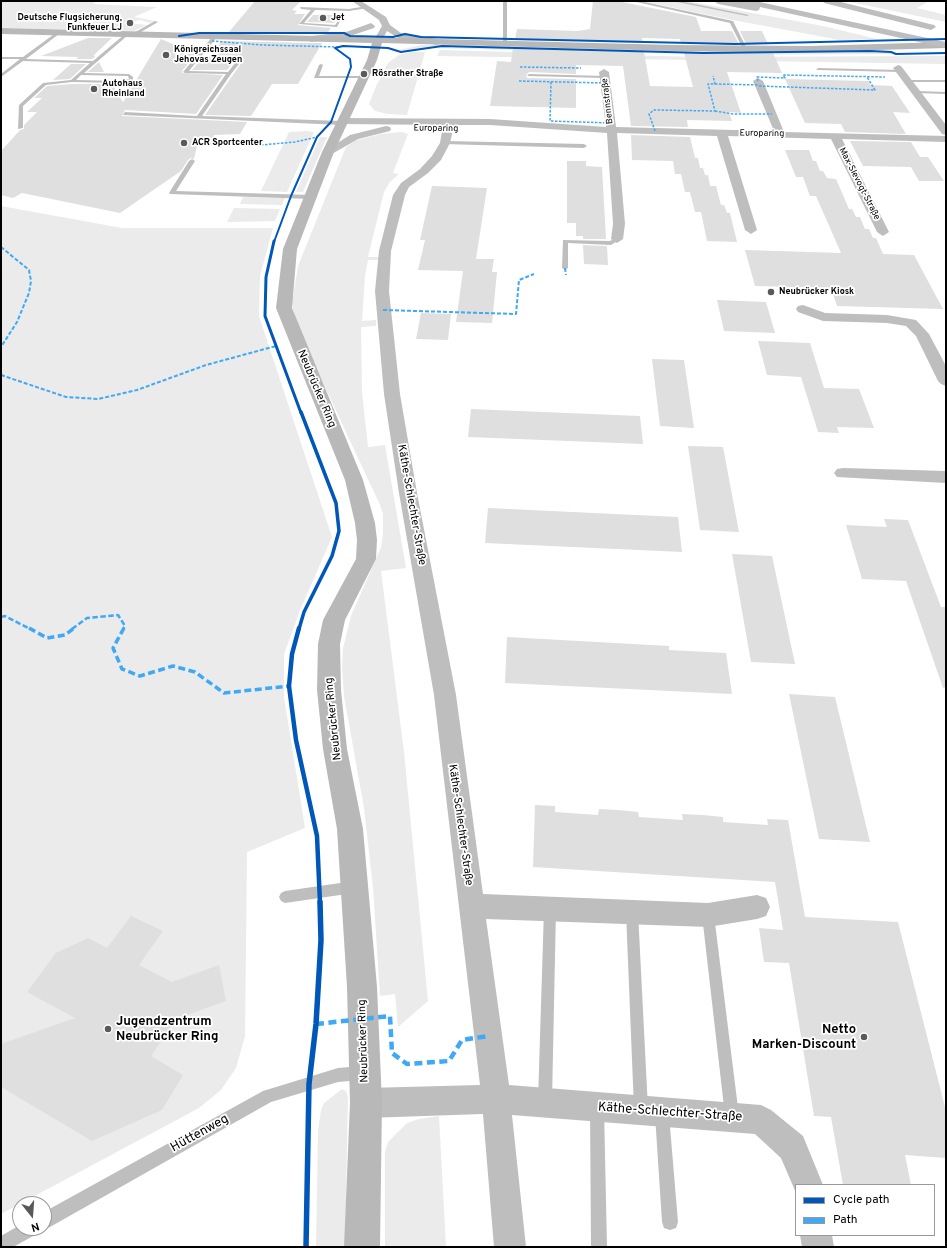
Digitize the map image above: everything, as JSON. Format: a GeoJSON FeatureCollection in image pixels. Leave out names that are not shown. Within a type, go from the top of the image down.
{"type":"FeatureCollection","features":[{"type":"Feature","properties":{"kind":"highway"},"geometry":{"type":"LineString","coordinates":[[718,1],[946,45]]}},
{"type":"Feature","properties":{"kind":"highway"},"geometry":{"type":"LineString","coordinates":[[743,1],[883,32]]}},
{"type":"Feature","properties":{"kind":"highway"},"geometry":{"type":"LineString","coordinates":[[780,1],[946,35]]}},
{"type":"Feature","properties":{"kind":"highway"},"geometry":{"type":"LineString","coordinates":[[827,1],[946,30]]}},
{"type":"Feature","properties":{"kind":"main road"},"geometry":{"type":"LineString","coordinates":[[1,32],[744,49],[946,48]]}},
{"type":"Feature","properties":{"kind":"main road"},"geometry":{"type":"LineString","coordinates":[[311,39],[339,47],[357,57]]}},
{"type":"Feature","properties":{"kind":"main road"},"geometry":{"type":"LineString","coordinates":[[364,75],[357,57],[358,47],[365,40]]}},
{"type":"Feature","properties":{"kind":"main road","name":"Neubrücker Ring"},"geometry":{"type":"LineString","coordinates":[[362,1247],[366,1103],[362,987],[350,829],[335,749],[328,690],[329,644],[334,620],[366,559],[366,522],[354,480],[284,308],[290,249],[341,123],[359,106],[364,75],[372,60],[378,40]]}},
{"type":"Feature","properties":{"kind":"main road"},"geometry":{"type":"LineString","coordinates":[[372,60],[394,50],[437,42]]}},
{"type":"Feature","properties":{"kind":"main road"},"geometry":{"type":"LineString","coordinates":[[835,48],[946,45]]}},
{"type":"Feature","properties":{"kind":"street"},"geometry":{"type":"LineString","coordinates":[[356,1],[383,19],[386,26],[398,35],[437,42]]}},
{"type":"Feature","properties":{"kind":"street"},"geometry":{"type":"LineString","coordinates":[[365,40],[376,14]]}},
{"type":"Feature","properties":{"kind":"street"},"geometry":{"type":"LineString","coordinates":[[311,39],[347,34],[371,26]]}},
{"type":"Feature","properties":{"kind":"street"},"geometry":{"type":"LineString","coordinates":[[378,40],[386,26]]}},
{"type":"Feature","properties":{"kind":"street"},"geometry":{"type":"LineString","coordinates":[[899,70],[918,92],[946,132]]}},
{"type":"Feature","properties":{"kind":"street","name":"Bennstraße"},"geometry":{"type":"LineString","coordinates":[[604,74],[611,130],[618,224],[617,239]]}},
{"type":"Feature","properties":{"kind":"street"},"geometry":{"type":"LineString","coordinates":[[758,81],[780,134]]}},
{"type":"Feature","properties":{"kind":"street","name":"Europaring"},"geometry":{"type":"LineString","coordinates":[[359,106],[399,122],[447,132]]}},
{"type":"Feature","properties":{"kind":"street","name":"Europaring"},"geometry":{"type":"LineString","coordinates":[[341,123],[399,122]]}},
{"type":"Feature","properties":{"kind":"street","name":"Europaring"},"geometry":{"type":"LineString","coordinates":[[341,123],[447,132],[577,128],[722,134],[780,134],[946,139]]}},
{"type":"Feature","properties":{"kind":"street","name":"Europaring"},"geometry":{"type":"LineString","coordinates":[[328,152],[354,137],[390,128]]}},
{"type":"Feature","properties":{"kind":"street","name":"Käthe-Schlechter-Straße"},"geometry":{"type":"LineString","coordinates":[[447,132],[437,158],[424,171],[405,185],[399,195],[385,251],[382,291],[392,394],[445,695],[496,1099],[510,1247]]}},
{"type":"Feature","properties":{"kind":"street"},"geometry":{"type":"LineString","coordinates":[[722,134],[751,230]]}},
{"type":"Feature","properties":{"kind":"street","name":"Max-Slevogt-Straße"},"geometry":{"type":"LineString","coordinates":[[835,136],[884,232]]}},
{"type":"Feature","properties":{"kind":"street"},"geometry":{"type":"LineString","coordinates":[[803,309],[823,317],[887,319],[911,323],[922,334],[946,381]]}},
{"type":"Feature","properties":{"kind":"street"},"geometry":{"type":"LineString","coordinates":[[842,473],[946,477]]}},
{"type":"Feature","properties":{"kind":"street"},"geometry":{"type":"LineString","coordinates":[[471,906],[708,915],[757,907]]}},
{"type":"Feature","properties":{"kind":"street","name":"Käthe-Schlechter-Straße"},"geometry":{"type":"LineString","coordinates":[[366,1103],[496,1099],[761,1120],[792,1147],[808,1184]]}},
{"type":"Feature","properties":{"kind":"street"},"geometry":{"type":"LineString","coordinates":[[816,1236],[818,1247]]}},
{"type":"Feature","properties":{"kind":"lane"},"geometry":{"type":"LineString","coordinates":[[505,1],[505,44]]}},
{"type":"Feature","properties":{"kind":"lane"},"geometry":{"type":"LineString","coordinates":[[634,1],[732,22],[744,49]]}},
{"type":"Feature","properties":{"kind":"lane"},"geometry":{"type":"LineString","coordinates":[[674,1],[747,16]]}},
{"type":"Feature","properties":{"kind":"lane"},"geometry":{"type":"LineString","coordinates":[[307,3],[313,7]]}},
{"type":"Feature","properties":{"kind":"lane"},"geometry":{"type":"LineString","coordinates":[[319,4],[313,7],[301,24],[336,26],[339,22]]}},
{"type":"Feature","properties":{"kind":"lane"},"geometry":{"type":"LineString","coordinates":[[301,8],[313,7],[349,10],[367,7]]}},
{"type":"Feature","properties":{"kind":"lane"},"geometry":{"type":"LineString","coordinates":[[344,16],[349,10]]}},
{"type":"Feature","properties":{"kind":"lane"},"geometry":{"type":"LineString","coordinates":[[72,81],[129,35],[156,22]]}},
{"type":"Feature","properties":{"kind":"lane"},"geometry":{"type":"LineString","coordinates":[[1,76],[56,33]]}},
{"type":"Feature","properties":{"kind":"lane"},"geometry":{"type":"LineString","coordinates":[[215,37],[185,72],[229,73]]}},
{"type":"Feature","properties":{"kind":"lane"},"geometry":{"type":"LineString","coordinates":[[1,58],[94,62]]}},
{"type":"Feature","properties":{"kind":"lane"},"geometry":{"type":"LineString","coordinates":[[199,117],[240,59]]}},
{"type":"Feature","properties":{"kind":"lane"},"geometry":{"type":"LineString","coordinates":[[321,65],[316,77],[364,75]]}},
{"type":"Feature","properties":{"kind":"lane"},"geometry":{"type":"LineString","coordinates":[[818,69],[899,70]]}},
{"type":"Feature","properties":{"kind":"lane"},"geometry":{"type":"LineString","coordinates":[[20,128],[21,106],[45,84],[72,81],[120,82],[131,80],[129,75],[80,74]]}},
{"type":"Feature","properties":{"kind":"lane"},"geometry":{"type":"LineString","coordinates":[[529,75],[604,74]]}},
{"type":"Feature","properties":{"kind":"lane"},"geometry":{"type":"LineString","coordinates":[[909,81],[946,82]]}},
{"type":"Feature","properties":{"kind":"lane"},"geometry":{"type":"LineString","coordinates":[[918,92],[946,92]]}},
{"type":"Feature","properties":{"kind":"lane"},"geometry":{"type":"LineString","coordinates":[[125,114],[341,123]]}},
{"type":"Feature","properties":{"kind":"lane"},"geometry":{"type":"LineString","coordinates":[[447,132],[584,146]]}},
{"type":"Feature","properties":{"kind":"lane"},"geometry":{"type":"LineString","coordinates":[[192,161],[172,193],[311,197]]}},
{"type":"Feature","properties":{"kind":"lane"},"geometry":{"type":"LineString","coordinates":[[565,268],[565,241],[611,243],[617,239]]}},
{"type":"Feature","properties":{"kind":"lane"},"geometry":{"type":"LineString","coordinates":[[285,897],[354,888]]}},
{"type":"Feature","properties":{"kind":"lane"},"geometry":{"type":"LineString","coordinates":[[545,1103],[550,909]]}},
{"type":"Feature","properties":{"kind":"lane"},"geometry":{"type":"LineString","coordinates":[[632,912],[652,1112],[670,1222]]}},
{"type":"Feature","properties":{"kind":"lane"},"geometry":{"type":"LineString","coordinates":[[708,915],[732,1118]]}},
{"type":"Feature","properties":{"kind":"lane","name":"Hüttenweg"},"geometry":{"type":"LineString","coordinates":[[52,1217],[268,1096],[338,1076],[365,1073]]}},
{"type":"Feature","properties":{"kind":"lane"},"geometry":{"type":"LineString","coordinates":[[597,1108],[599,1247]]}},
{"type":"Feature","properties":{"kind":"lane"},"geometry":{"type":"LineString","coordinates":[[1,1245],[17,1236]]}},
{"type":"Feature","properties":{"kind":"shaded area"},"geometry":{"type":"Polygon","coordinates":[[[1,1],[97,1],[93,4],[157,7],[134,17],[155,21],[150,23],[140,20],[127,23],[147,25],[134,31],[1,28],[1,1]]]}},
{"type":"Feature","properties":{"kind":"shaded area"},"geometry":{"type":"Polygon","coordinates":[[[641,1],[687,1],[823,26],[877,39],[840,40],[641,1]]]}},
{"type":"Feature","properties":{"kind":"shaded area"},"geometry":{"type":"Polygon","coordinates":[[[846,1],[929,1],[917,8],[946,15],[946,22],[846,1]]]}},
{"type":"Feature","properties":{"kind":"shaded area"},"geometry":{"type":"Polygon","coordinates":[[[422,45],[710,51],[892,51],[713,53],[442,46],[515,48],[514,50],[433,48],[436,46],[404,51],[398,50],[422,45]]]}},
{"type":"Feature","properties":{"kind":"shaded area"},"geometry":{"type":"Polygon","coordinates":[[[440,50],[697,57],[946,56],[946,64],[437,56],[440,50]]]}},
{"type":"Feature","properties":{"kind":"shaded area"},"geometry":{"type":"Polygon","coordinates":[[[870,51],[891,52],[891,54],[705,55],[870,51]]]}},
{"type":"Feature","properties":{"kind":"shaded area"},"geometry":{"type":"Polygon","coordinates":[[[412,52],[425,52],[407,115],[388,114],[375,111],[369,104],[377,84],[386,70],[385,68],[389,62],[399,55],[412,52]]]}},
{"type":"Feature","properties":{"kind":"shaded area"},"geometry":{"type":"Polygon","coordinates":[[[289,132],[314,132],[287,192],[261,191],[289,132]]]}},
{"type":"Feature","properties":{"kind":"shaded area"},"geometry":{"type":"Polygon","coordinates":[[[402,132],[408,134],[393,173],[399,174],[390,182],[384,192],[368,257],[381,257],[381,260],[368,260],[365,276],[362,321],[376,320],[376,326],[361,327],[362,392],[368,447],[385,445],[406,568],[381,571],[404,752],[428,1001],[398,1027],[395,994],[380,996],[373,888],[364,808],[344,696],[342,669],[343,648],[351,616],[381,547],[383,535],[383,514],[296,325],[292,303],[298,266],[346,147],[356,140],[381,134],[402,132]]]}},
{"type":"Feature","properties":{"kind":"shaded area"},"geometry":{"type":"Polygon","coordinates":[[[320,137],[327,137],[303,192],[296,192],[320,137]]]}},
{"type":"Feature","properties":{"kind":"shaded area"},"geometry":{"type":"Polygon","coordinates":[[[243,197],[285,198],[282,205],[240,204],[243,197]]]}},
{"type":"Feature","properties":{"kind":"shaded area"},"geometry":{"type":"Polygon","coordinates":[[[1,206],[122,228],[273,228],[260,276],[259,316],[332,537],[301,608],[284,654],[284,697],[305,828],[247,852],[245,1036],[236,1068],[221,1090],[199,1108],[35,1196],[12,1196],[12,1208],[1,1214],[1,206]]]}},
{"type":"Feature","properties":{"kind":"shaded area"},"geometry":{"type":"Polygon","coordinates":[[[234,208],[280,209],[275,221],[227,222],[234,208]]]}},
{"type":"Feature","properties":{"kind":"shaded area"},"geometry":{"type":"Polygon","coordinates":[[[342,1089],[346,1091],[348,1097],[345,1247],[316,1247],[318,1131],[321,1110],[324,1103],[342,1089]]]}},
{"type":"Feature","properties":{"kind":"shaded area"},"geometry":{"type":"Polygon","coordinates":[[[439,1116],[446,1247],[385,1247],[385,1152],[388,1142],[407,1123],[419,1119],[439,1116]]]}},
{"type":"Feature","properties":{"kind":"building"},"geometry":{"type":"Polygon","coordinates":[[[255,1],[301,1],[292,10],[297,11],[294,14],[305,14],[298,25],[331,28],[328,32],[312,34],[229,32],[255,1]]]}},
{"type":"Feature","properties":{"kind":"building"},"geometry":{"type":"Polygon","coordinates":[[[593,1],[617,1],[696,17],[701,31],[732,31],[739,44],[681,44],[680,39],[642,38],[643,43],[515,39],[517,29],[577,31],[590,29],[593,1]]]}},
{"type":"Feature","properties":{"kind":"building","name":"Jet"},"geometry":{"type":"Polygon","coordinates":[[[313,15],[338,16],[334,23],[307,22],[313,15]]]}},
{"type":"Feature","properties":{"kind":"building"},"geometry":{"type":"Polygon","coordinates":[[[740,31],[762,31],[768,44],[746,44],[740,31]]]}},
{"type":"Feature","properties":{"kind":"building"},"geometry":{"type":"Polygon","coordinates":[[[88,38],[112,38],[94,55],[95,57],[92,59],[41,56],[88,38]]]}},
{"type":"Feature","properties":{"kind":"building"},"geometry":{"type":"Polygon","coordinates":[[[161,39],[196,54],[182,73],[223,75],[196,114],[125,110],[122,116],[247,122],[240,134],[214,135],[213,145],[197,146],[194,159],[191,158],[188,160],[181,171],[120,213],[22,193],[13,198],[1,195],[1,151],[20,130],[24,129],[24,125],[37,112],[27,112],[42,98],[34,98],[47,86],[72,84],[112,84],[123,102],[161,39]]]}},
{"type":"Feature","properties":{"kind":"building"},"geometry":{"type":"Polygon","coordinates":[[[222,41],[322,43],[298,84],[272,84],[251,116],[205,115],[244,59],[238,57],[227,70],[192,70],[203,57],[207,59],[222,41]]]}},
{"type":"Feature","properties":{"kind":"building"},"geometry":{"type":"Polygon","coordinates":[[[513,48],[644,52],[650,86],[693,87],[684,53],[773,53],[782,73],[727,72],[741,113],[729,112],[732,121],[687,120],[688,127],[631,126],[623,66],[576,65],[576,74],[529,72],[526,75],[527,78],[576,79],[576,108],[490,106],[497,61],[511,62],[513,48]]]}},
{"type":"Feature","properties":{"kind":"building"},"geometry":{"type":"Polygon","coordinates":[[[99,62],[104,72],[88,72],[99,62]]]}},
{"type":"Feature","properties":{"kind":"building"},"geometry":{"type":"Polygon","coordinates":[[[71,64],[86,64],[70,79],[53,80],[71,64]]]}},
{"type":"Feature","properties":{"kind":"building"},"geometry":{"type":"Polygon","coordinates":[[[785,79],[868,81],[870,85],[892,86],[910,113],[893,112],[906,134],[845,132],[841,124],[805,123],[785,79]]]}},
{"type":"Feature","properties":{"kind":"building"},"geometry":{"type":"Polygon","coordinates":[[[631,135],[690,137],[695,158],[698,158],[700,168],[703,168],[705,175],[708,175],[710,186],[716,186],[721,205],[724,205],[727,213],[730,213],[737,242],[707,241],[701,212],[695,212],[690,192],[685,192],[681,174],[675,174],[673,161],[632,160],[631,135]]]}},
{"type":"Feature","properties":{"kind":"building"},"geometry":{"type":"Polygon","coordinates":[[[850,141],[911,142],[920,157],[928,157],[944,181],[919,181],[911,167],[863,166],[850,141]]]}},
{"type":"Feature","properties":{"kind":"building"},"geometry":{"type":"Polygon","coordinates":[[[785,150],[809,150],[813,161],[816,161],[820,171],[823,171],[827,178],[836,179],[849,209],[852,209],[856,217],[860,217],[865,229],[869,229],[873,238],[876,238],[883,254],[914,255],[943,309],[837,306],[831,288],[755,286],[745,250],[841,253],[816,196],[810,196],[803,177],[796,177],[785,150]]]}},
{"type":"Feature","properties":{"kind":"building"},"geometry":{"type":"Polygon","coordinates":[[[567,161],[586,161],[586,166],[602,167],[606,239],[583,239],[583,236],[576,236],[576,223],[567,223],[567,161]]]}},
{"type":"Feature","properties":{"kind":"building"},"geometry":{"type":"Polygon","coordinates":[[[432,186],[487,188],[476,259],[494,259],[492,272],[497,272],[492,323],[456,322],[463,271],[418,270],[425,240],[420,240],[432,186]]]}},
{"type":"Feature","properties":{"kind":"building"},"geometry":{"type":"Polygon","coordinates":[[[583,245],[607,246],[608,265],[584,264],[583,245]]]}},
{"type":"Feature","properties":{"kind":"building"},"geometry":{"type":"Polygon","coordinates":[[[717,300],[766,302],[775,333],[724,331],[717,300]]]}},
{"type":"Feature","properties":{"kind":"building"},"geometry":{"type":"Polygon","coordinates":[[[421,313],[451,314],[448,340],[416,339],[421,313]]]}},
{"type":"Feature","properties":{"kind":"building"},"geometry":{"type":"Polygon","coordinates":[[[758,341],[810,343],[824,388],[859,389],[874,428],[837,427],[839,433],[818,432],[801,377],[767,375],[758,341]]]}},
{"type":"Feature","properties":{"kind":"building"},"geometry":{"type":"Polygon","coordinates":[[[652,359],[684,360],[694,428],[660,426],[652,359]]]}},
{"type":"Feature","properties":{"kind":"building"},"geometry":{"type":"Polygon","coordinates":[[[471,409],[640,416],[643,444],[468,437],[471,409]]]}},
{"type":"Feature","properties":{"kind":"building"},"geometry":{"type":"Polygon","coordinates":[[[688,446],[723,447],[739,532],[700,530],[688,446]]]}},
{"type":"Feature","properties":{"kind":"building"},"geometry":{"type":"Polygon","coordinates":[[[488,508],[678,517],[682,552],[485,543],[488,508]]]}},
{"type":"Feature","properties":{"kind":"building"},"geometry":{"type":"Polygon","coordinates":[[[884,519],[908,520],[941,607],[946,607],[946,687],[943,688],[906,581],[862,579],[846,525],[887,527],[884,519]]]}},
{"type":"Feature","properties":{"kind":"building"},"geometry":{"type":"Polygon","coordinates":[[[732,554],[772,556],[795,664],[751,662],[732,554]]]}},
{"type":"Feature","properties":{"kind":"building"},"geometry":{"type":"Polygon","coordinates":[[[507,637],[669,646],[669,650],[726,653],[732,694],[505,683],[507,637]]]}},
{"type":"Feature","properties":{"kind":"building"},"geometry":{"type":"Polygon","coordinates":[[[789,694],[835,697],[870,842],[819,839],[789,694]]]}},
{"type":"Feature","properties":{"kind":"building"},"geometry":{"type":"Polygon","coordinates":[[[535,805],[555,806],[555,812],[598,815],[599,809],[638,812],[639,817],[683,820],[682,814],[703,815],[723,817],[723,822],[768,825],[767,819],[788,820],[805,917],[898,922],[946,1111],[946,1158],[905,1155],[911,1184],[843,1184],[831,1117],[814,1116],[789,963],[764,962],[759,928],[783,930],[775,882],[533,867],[535,805]]]}},
{"type":"Feature","properties":{"kind":"building","name":"Jugendzentrum Neubrücker Ring"},"geometry":{"type":"Polygon","coordinates":[[[131,916],[163,931],[139,965],[172,982],[219,965],[226,1001],[176,1019],[151,1056],[183,1075],[162,1110],[92,1141],[1,1087],[1,1044],[75,1018],[27,992],[56,953],[88,938],[107,948],[131,916]]]}},
{"type":"Feature","properties":{"kind":"marked path"},"geometry":{"type":"LineString","coordinates":[[212,41],[262,45],[338,47]]}},
{"type":"Feature","properties":{"kind":"marked path"},"geometry":{"type":"LineString","coordinates":[[520,67],[581,68]]}},
{"type":"Feature","properties":{"kind":"marked path"},"geometry":{"type":"LineString","coordinates":[[758,81],[757,77],[785,78],[783,75],[885,77]]}},
{"type":"Feature","properties":{"kind":"marked path"},"geometry":{"type":"LineString","coordinates":[[655,131],[649,114],[654,110],[715,111],[708,84],[715,84],[713,76]]}},
{"type":"Feature","properties":{"kind":"marked path"},"geometry":{"type":"LineString","coordinates":[[759,86],[875,90],[867,77]]}},
{"type":"Feature","properties":{"kind":"marked path"},"geometry":{"type":"LineString","coordinates":[[519,81],[605,83]]}},
{"type":"Feature","properties":{"kind":"marked path"},"geometry":{"type":"LineString","coordinates":[[551,82],[550,121],[611,123]]}},
{"type":"Feature","properties":{"kind":"marked path"},"geometry":{"type":"LineString","coordinates":[[715,84],[759,85]]}},
{"type":"Feature","properties":{"kind":"marked path"},"geometry":{"type":"LineString","coordinates":[[715,111],[733,114],[772,114]]}},
{"type":"Feature","properties":{"kind":"marked path"},"geometry":{"type":"LineString","coordinates":[[261,145],[295,142],[317,137]]}},
{"type":"Feature","properties":{"kind":"marked path"},"geometry":{"type":"LineString","coordinates":[[1,247],[19,260],[29,270],[31,281],[29,293],[17,322],[1,347]]}},
{"type":"Feature","properties":{"kind":"marked path"},"geometry":{"type":"LineString","coordinates":[[565,268],[566,275]]}},
{"type":"Feature","properties":{"kind":"marked path"},"geometry":{"type":"LineString","coordinates":[[383,310],[516,314],[519,280],[534,274]]}},
{"type":"Feature","properties":{"kind":"marked path"},"geometry":{"type":"LineString","coordinates":[[1,375],[66,397],[98,399],[137,390],[206,365],[276,346]]}},
{"type":"Feature","properties":{"kind":"marked path"},"geometry":{"type":"LineString","coordinates":[[1,617],[5,616],[47,638],[65,635],[87,618],[118,615],[125,626],[113,648],[122,669],[140,676],[173,666],[195,672],[224,693],[289,686]]}},
{"type":"Feature","properties":{"kind":"marked path"},"geometry":{"type":"LineString","coordinates":[[316,1024],[390,1016],[392,1053],[407,1064],[449,1061],[462,1040],[488,1036]]}},
{"type":"Feature","properties":{"kind":"cycle path"},"geometry":{"type":"LineString","coordinates":[[179,36],[199,33],[344,33],[350,36],[393,37],[405,34],[421,37],[735,44],[761,42],[946,39]]}},
{"type":"Feature","properties":{"kind":"cycle path"},"geometry":{"type":"LineString","coordinates":[[335,48],[343,46],[388,48],[401,52],[442,46],[703,53],[870,51],[891,52],[896,54],[946,53]]}},
{"type":"Feature","properties":{"kind":"cycle path"},"geometry":{"type":"LineString","coordinates":[[306,1247],[309,1084],[316,1024],[321,940],[320,893],[317,836],[296,740],[289,686],[292,654],[304,612],[332,556],[339,531],[336,503],[265,316],[266,277],[274,241],[291,196],[317,137],[331,122],[351,67],[350,59],[335,48]]}},
{"type":"Feature","properties":{"kind":"place","name":"Jet"},"geometry":{"type":"Point","coordinates":[323,18]}},
{"type":"Feature","properties":{"kind":"place","name":"Deutsche Flugsicherung, Funkfeuer LJ"},"geometry":{"type":"Point","coordinates":[130,23]}},
{"type":"Feature","properties":{"kind":"place","name":"Königreichssaal Jehovas Zeugen"},"geometry":{"type":"Point","coordinates":[166,55]}},
{"type":"Feature","properties":{"kind":"place","name":"Rösrather Straße"},"geometry":{"type":"Point","coordinates":[364,74]}},
{"type":"Feature","properties":{"kind":"place","name":"Autohaus Rheinland"},"geometry":{"type":"Point","coordinates":[94,89]}},
{"type":"Feature","properties":{"kind":"place","name":"ACR Sportcenter"},"geometry":{"type":"Point","coordinates":[184,143]}},
{"type":"Feature","properties":{"kind":"place","name":"Neubrücker Kiosk"},"geometry":{"type":"Point","coordinates":[771,292]}},
{"type":"Feature","properties":{"kind":"place","name":"Jugendzentrum Neubrücker Ring"},"geometry":{"type":"Point","coordinates":[108,1029]}},
{"type":"Feature","properties":{"kind":"place","name":"Netto Marken-Discount"},"geometry":{"type":"Point","coordinates":[864,1037]}}]}
